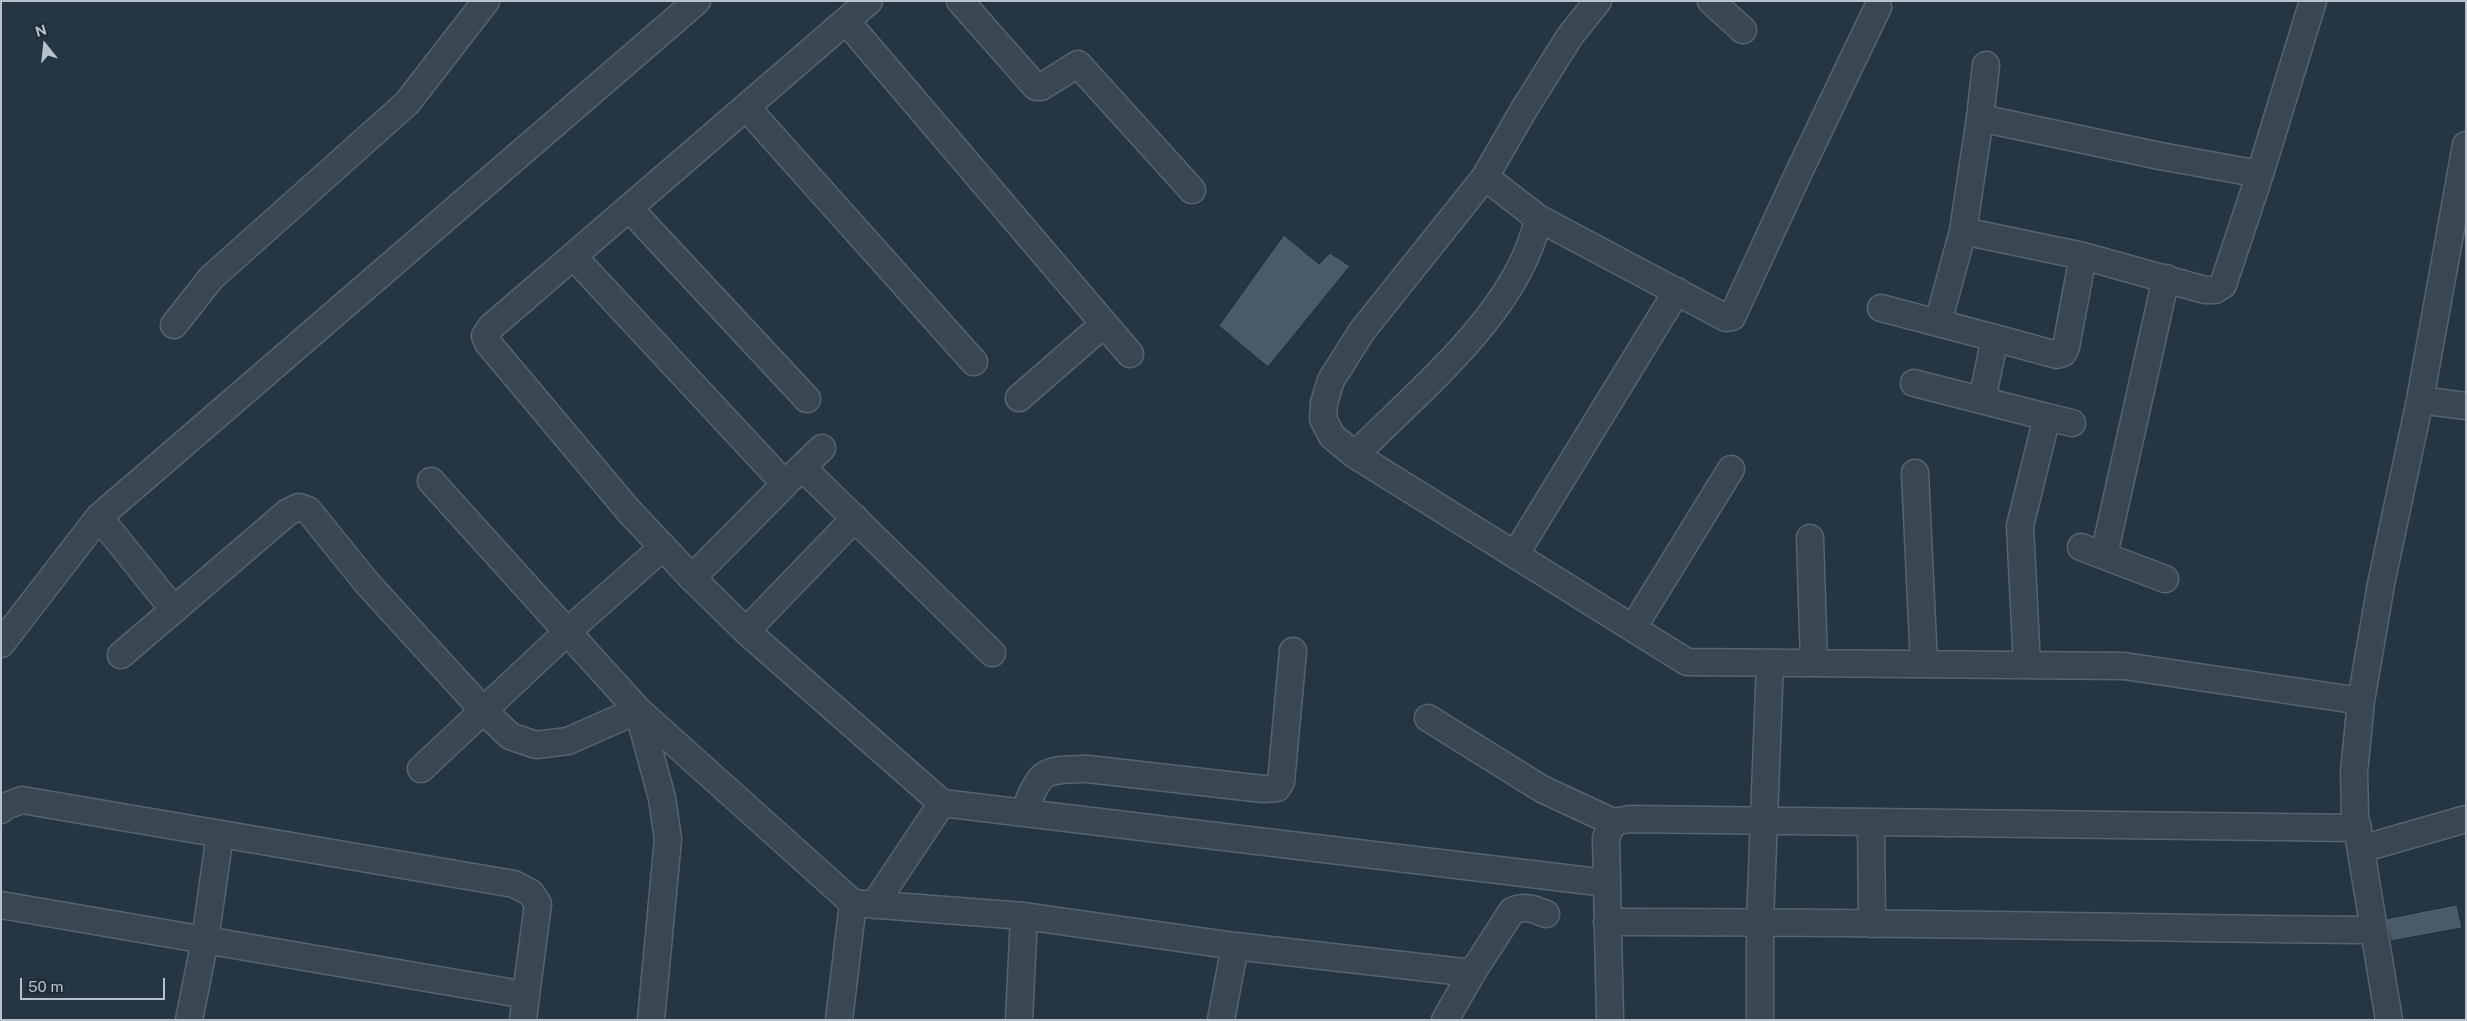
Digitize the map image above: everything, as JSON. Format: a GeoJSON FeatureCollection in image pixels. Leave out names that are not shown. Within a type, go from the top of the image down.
{"type":"FeatureCollection","features":[{"type":"Feature","properties":{"kind":"street"},"geometry":{"type":"LineString","coordinates":[[174,325],[211,278],[407,103],[486,1]]}},
{"type":"Feature","properties":{"kind":"street"},"geometry":{"type":"LineString","coordinates":[[1,644],[99,517],[697,1]]}},
{"type":"Feature","properties":{"kind":"street"},"geometry":{"type":"LineString","coordinates":[[869,1],[491,327],[485,336],[488,343],[628,510],[692,578],[746,632],[942,803],[1606,883]]}},
{"type":"Feature","properties":{"kind":"street"},"geometry":{"type":"LineString","coordinates":[[960,1],[1036,87],[1042,88],[1078,64],[1192,190]]}},
{"type":"Feature","properties":{"kind":"street"},"geometry":{"type":"LineString","coordinates":[[1598,1],[1554,61],[1485,177],[1362,331],[1331,380],[1324,403],[1323,419],[1332,436],[1355,455],[1687,662],[2124,666],[2360,701]]}},
{"type":"Feature","properties":{"kind":"street"},"geometry":{"type":"LineString","coordinates":[[1710,1],[1743,30]]}},
{"type":"Feature","properties":{"kind":"street"},"geometry":{"type":"LineString","coordinates":[[1963,231],[2083,256],[2204,290],[2214,290],[2223,285],[2260,174],[2313,1]]}},
{"type":"Feature","properties":{"kind":"street"},"geometry":{"type":"LineString","coordinates":[[1485,177],[1538,218],[1726,318],[1732,317],[1878,7]]}},
{"type":"Feature","properties":{"kind":"street"},"geometry":{"type":"LineString","coordinates":[[846,21],[1130,354]]}},
{"type":"Feature","properties":{"kind":"street"},"geometry":{"type":"LineString","coordinates":[[1938,323],[1963,231],[1986,65]]}},
{"type":"Feature","properties":{"kind":"street"},"geometry":{"type":"LineString","coordinates":[[746,107],[974,362]]}},
{"type":"Feature","properties":{"kind":"street"},"geometry":{"type":"LineString","coordinates":[[1980,118],[2160,156],[2260,174]]}},
{"type":"Feature","properties":{"kind":"street"},"geometry":{"type":"LineString","coordinates":[[2389,1020],[2359,839],[2354,772],[2360,701],[2381,584],[2420,400],[2466,145]]}},
{"type":"Feature","properties":{"kind":"street"},"geometry":{"type":"LineString","coordinates":[[629,208],[807,399]]}},
{"type":"Feature","properties":{"kind":"street"},"geometry":{"type":"LineString","coordinates":[[1355,455],[1481,326],[1508,291],[1528,254],[1538,218]]}},
{"type":"Feature","properties":{"kind":"street"},"geometry":{"type":"LineString","coordinates":[[573,256],[794,475],[855,518],[992,653]]}},
{"type":"Feature","properties":{"kind":"street"},"geometry":{"type":"LineString","coordinates":[[1881,308],[2057,355],[2063,353],[2066,347],[2083,256]]}},
{"type":"Feature","properties":{"kind":"street"},"geometry":{"type":"LineString","coordinates":[[2165,579],[2093,551],[2166,278]]}},
{"type":"Feature","properties":{"kind":"street"},"geometry":{"type":"LineString","coordinates":[[1515,555],[1677,291]]}},
{"type":"Feature","properties":{"kind":"street"},"geometry":{"type":"LineString","coordinates":[[1019,398],[1104,324]]}},
{"type":"Feature","properties":{"kind":"street"},"geometry":{"type":"LineString","coordinates":[[1982,400],[1995,338]]}},
{"type":"Feature","properties":{"kind":"street"},"geometry":{"type":"LineString","coordinates":[[1914,383],[2072,423]]}},
{"type":"Feature","properties":{"kind":"street"},"geometry":{"type":"LineString","coordinates":[[2420,400],[2466,406]]}},
{"type":"Feature","properties":{"kind":"street"},"geometry":{"type":"LineString","coordinates":[[2027,665],[2020,526],[2047,417]]}},
{"type":"Feature","properties":{"kind":"street"},"geometry":{"type":"LineString","coordinates":[[692,578],[822,448]]}},
{"type":"Feature","properties":{"kind":"street"},"geometry":{"type":"LineString","coordinates":[[1633,628],[1731,469]]}},
{"type":"Feature","properties":{"kind":"street"},"geometry":{"type":"LineString","coordinates":[[1915,473],[1924,664]]}},
{"type":"Feature","properties":{"kind":"street"},"geometry":{"type":"LineString","coordinates":[[431,481],[638,710],[864,904],[1024,916],[1235,946],[1472,973]]}},
{"type":"Feature","properties":{"kind":"street"},"geometry":{"type":"LineString","coordinates":[[121,655],[288,512],[299,507],[308,510],[367,583],[483,710],[510,736],[536,745],[568,741],[638,710]]}},
{"type":"Feature","properties":{"kind":"street"},"geometry":{"type":"LineString","coordinates":[[99,517],[174,610]]}},
{"type":"Feature","properties":{"kind":"street"},"geometry":{"type":"LineString","coordinates":[[746,632],[855,518]]}},
{"type":"Feature","properties":{"kind":"street"},"geometry":{"type":"LineString","coordinates":[[1810,538],[1814,663]]}},
{"type":"Feature","properties":{"kind":"street"},"geometry":{"type":"LineString","coordinates":[[421,768],[567,632],[663,547]]}},
{"type":"Feature","properties":{"kind":"street"},"geometry":{"type":"LineString","coordinates":[[1024,812],[1036,782],[1047,772],[1060,769],[1088,769],[1263,789],[1277,788],[1281,782],[1293,651]]}},
{"type":"Feature","properties":{"kind":"street"},"geometry":{"type":"LineString","coordinates":[[1760,1020],[1760,922],[1770,662]]}},
{"type":"Feature","properties":{"kind":"street"},"geometry":{"type":"LineString","coordinates":[[638,710],[662,798],[668,839],[651,1020]]}},
{"type":"Feature","properties":{"kind":"street"},"geometry":{"type":"LineString","coordinates":[[1428,718],[1542,789],[1613,822],[1630,819],[1871,822],[2359,839],[2466,819]]}},
{"type":"Feature","properties":{"kind":"street"},"geometry":{"type":"LineString","coordinates":[[1,810],[3,807],[22,800],[514,884],[531,893],[538,904],[524,1007],[204,940],[1,905]]}},
{"type":"Feature","properties":{"kind":"street"},"geometry":{"type":"LineString","coordinates":[[839,1020],[864,904],[942,803]]}},
{"type":"Feature","properties":{"kind":"street"},"geometry":{"type":"LineString","coordinates":[[1610,1020],[1606,838],[1613,822]]}},
{"type":"Feature","properties":{"kind":"street"},"geometry":{"type":"LineString","coordinates":[[1871,822],[1872,924]]}},
{"type":"Feature","properties":{"kind":"street"},"geometry":{"type":"LineString","coordinates":[[189,1020],[204,940],[220,834]]}},
{"type":"Feature","properties":{"kind":"street"},"geometry":{"type":"LineString","coordinates":[[1444,1020],[1512,911],[1520,907],[1535,909],[1546,914]]}},
{"type":"Feature","properties":{"kind":"street"},"geometry":{"type":"LineString","coordinates":[[1019,1020],[1024,916]]}},
{"type":"Feature","properties":{"kind":"street"},"geometry":{"type":"LineString","coordinates":[[1607,922],[1760,922],[2374,930]]}},
{"type":"Feature","properties":{"kind":"street"},"geometry":{"type":"LineString","coordinates":[[1221,1020],[1235,946]]}},
{"type":"Feature","properties":{"kind":"building"},"geometry":{"type":"Polygon","coordinates":[[[1284,235],[1319,264],[1330,253],[1350,266],[1268,367],[1219,326],[1284,235]]]}},
{"type":"Feature","properties":{"kind":"building"},"geometry":{"type":"Polygon","coordinates":[[[2457,905],[2462,928],[2391,941],[2386,919],[2457,905]]]}}]}
